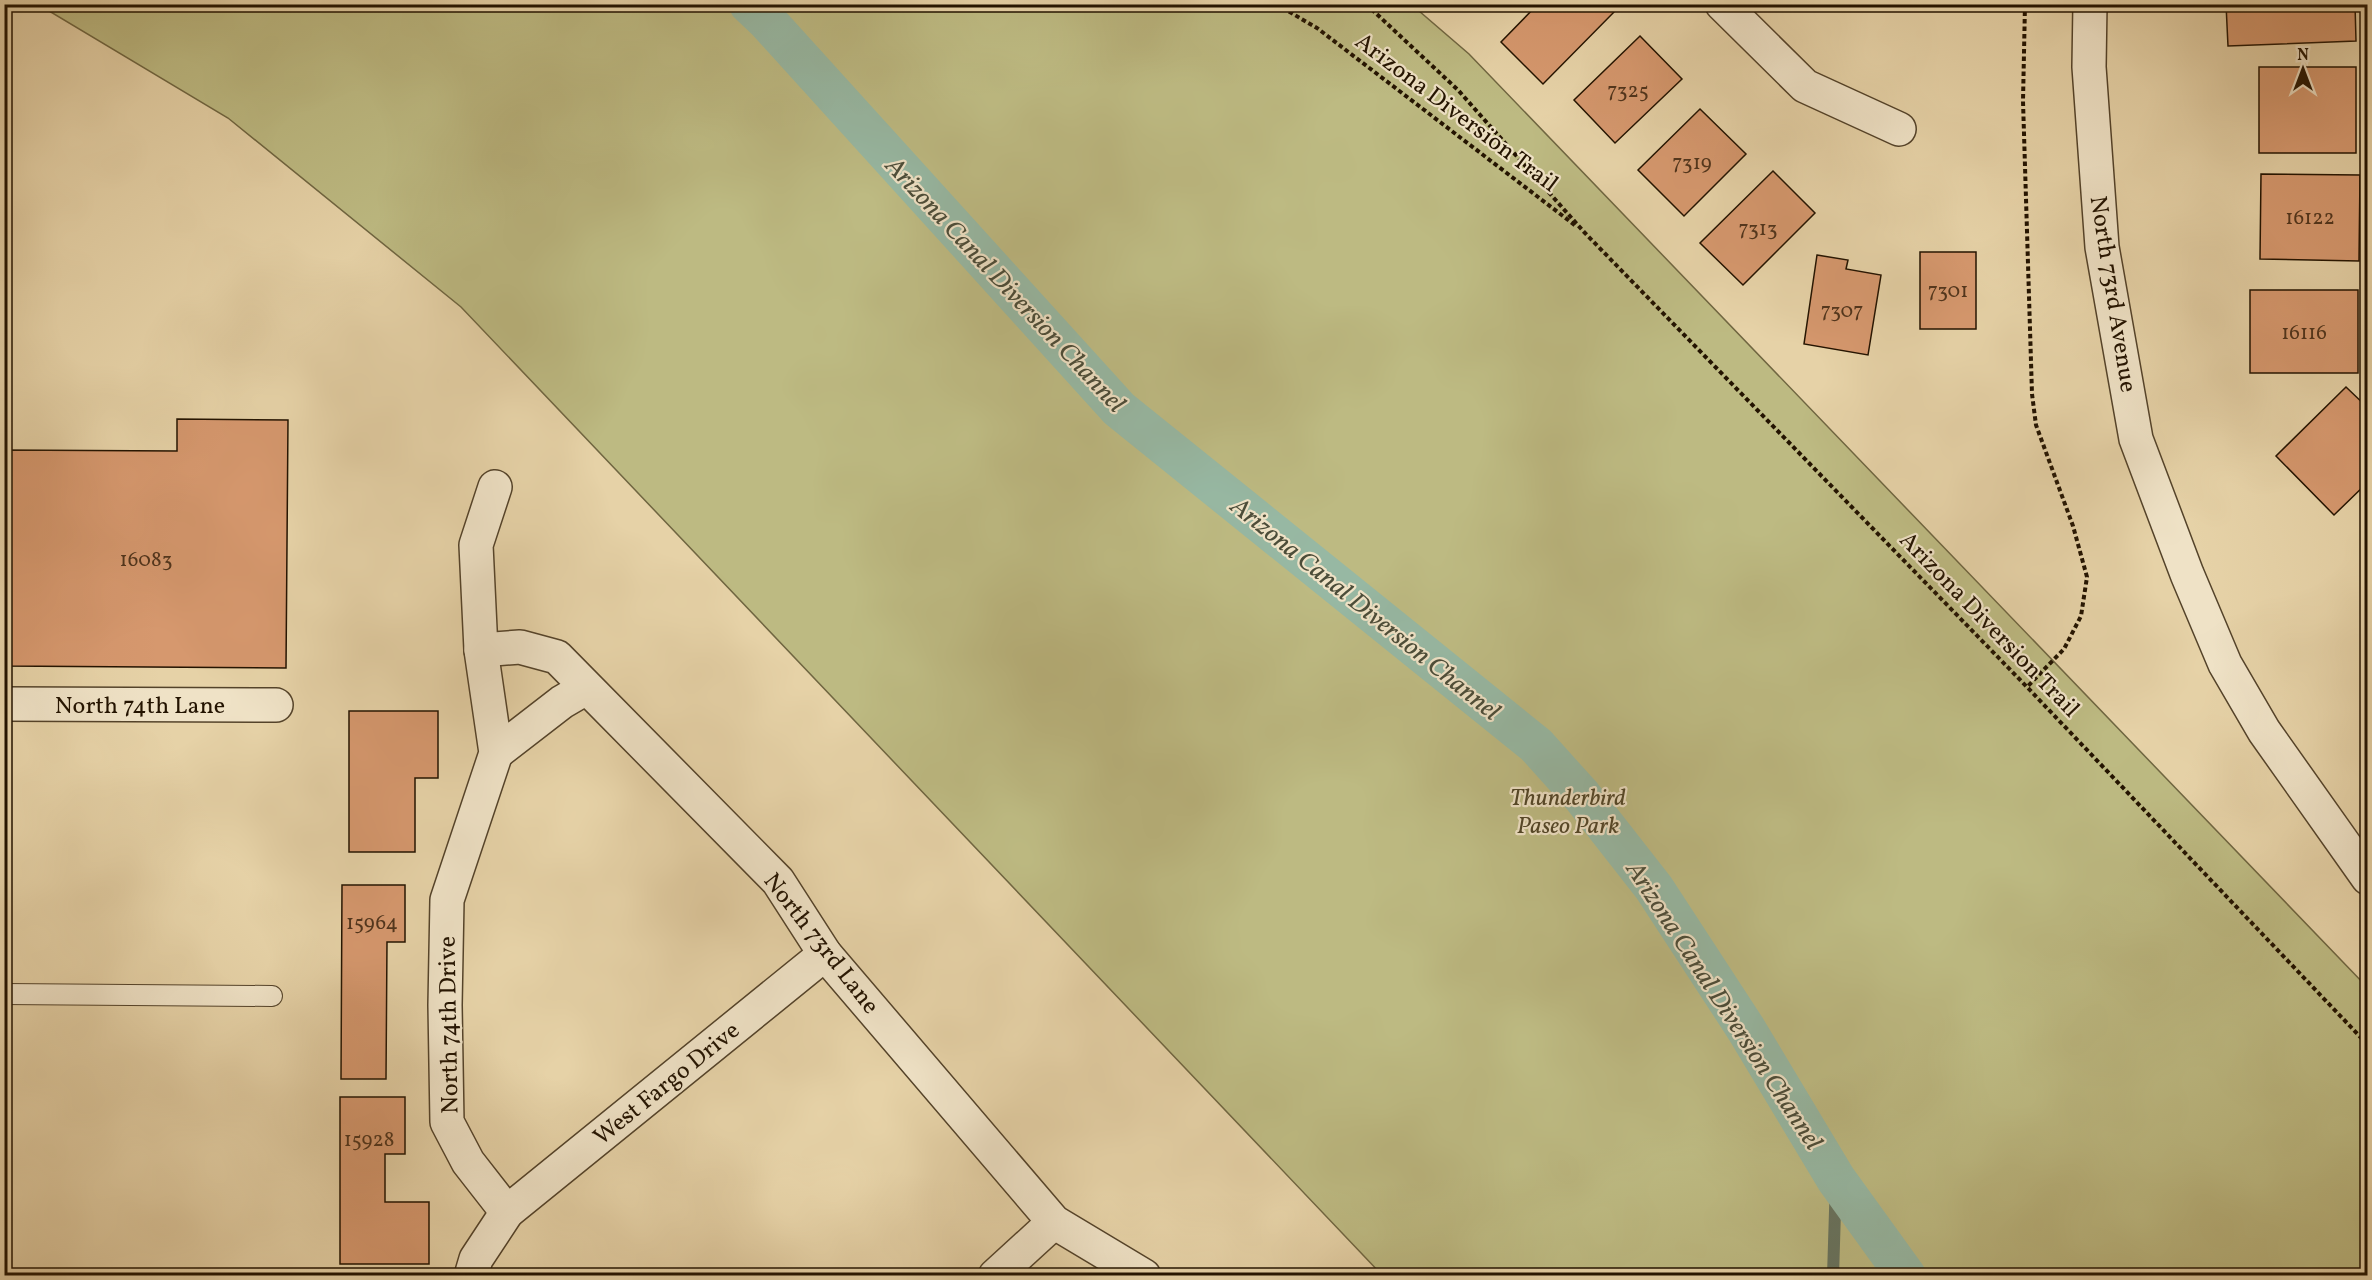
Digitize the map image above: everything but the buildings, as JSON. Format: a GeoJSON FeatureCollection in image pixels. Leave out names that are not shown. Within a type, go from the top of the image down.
{"type":"FeatureCollection","features":[{"type":"Feature","properties":{"kind":"street"},"geometry":{"type":"LineString","coordinates":[[1722,4],[1805,86],[1899,129]]}},
{"type":"Feature","properties":{"kind":"street","name":"North 73rd Avenue"},"geometry":{"type":"LineString","coordinates":[[2090,4],[2089,67],[2102,247],[2136,438],[2187,574],[2225,664],[2264,731],[2367,878]]}},
{"type":"Feature","properties":{"kind":"street","name":"North 74th Drive"},"geometry":{"type":"LineString","coordinates":[[495,487],[476,545],[481,650],[496,753],[447,900],[445,1005],[447,1122],[468,1162],[507,1212]]}},
{"type":"Feature","properties":{"kind":"street","name":"North 73rd Lane"},"geometry":{"type":"LineString","coordinates":[[481,650],[520,646],[557,657],[778,881],[825,954],[1054,1222],[1144,1275]]}},
{"type":"Feature","properties":{"kind":"street"},"geometry":{"type":"LineString","coordinates":[[496,753],[562,702],[586,688]]}},
{"type":"Feature","properties":{"kind":"street","name":"North 74th Lane"},"geometry":{"type":"LineString","coordinates":[[4,713],[4,704],[276,705]]}},
{"type":"Feature","properties":{"kind":"street","name":"West Fargo Drive"},"geometry":{"type":"LineString","coordinates":[[507,1212],[825,954]]}},
{"type":"Feature","properties":{"kind":"street"},"geometry":{"type":"LineString","coordinates":[[471,1275],[476,1259],[507,1212]]}},
{"type":"Feature","properties":{"kind":"street"},"geometry":{"type":"LineString","coordinates":[[995,1275],[1054,1222]]}},
{"type":"Feature","properties":{"kind":"lane"},"geometry":{"type":"LineString","coordinates":[[4,994],[272,996]]}},
{"type":"Feature","properties":{"kind":"path","name":"Arizona Diversion Trail"},"geometry":{"type":"LineString","coordinates":[[1276,4],[1317,28],[1584,232]]}},
{"type":"Feature","properties":{"kind":"path","name":"Arizona Diversion Trail"},"geometry":{"type":"LineString","coordinates":[[1365,4],[1458,90],[1584,232],[2027,687],[2367,1045]]}},
{"type":"Feature","properties":{"kind":"path"},"geometry":{"type":"LineString","coordinates":[[2025,4],[2023,101],[2032,394],[2036,425],[2073,526],[2086,578],[2081,616],[2064,649],[2027,687]]}},
{"type":"Feature","properties":{"kind":"green space","name":"Thunderbird Paseo Park"},"geometry":{"type":"Polygon","coordinates":[[[39,5],[1412,5],[1469,54],[2367,987],[2367,1275],[1382,1275],[461,307],[228,118],[39,5]]]}},
{"type":"Feature","properties":{"kind":"waterway","name":"Arizona Canal Diversion Channel"},"geometry":{"type":"LineString","coordinates":[[749,4],[767,21],[1119,409],[1536,745],[1582,796],[1654,888],[1746,1029],[1836,1179],[1906,1276]]}},
{"type":"Feature","properties":{"kind":"waterway"},"geometry":{"type":"LineString","coordinates":[[1833,1276],[1836,1179]]}}]}
